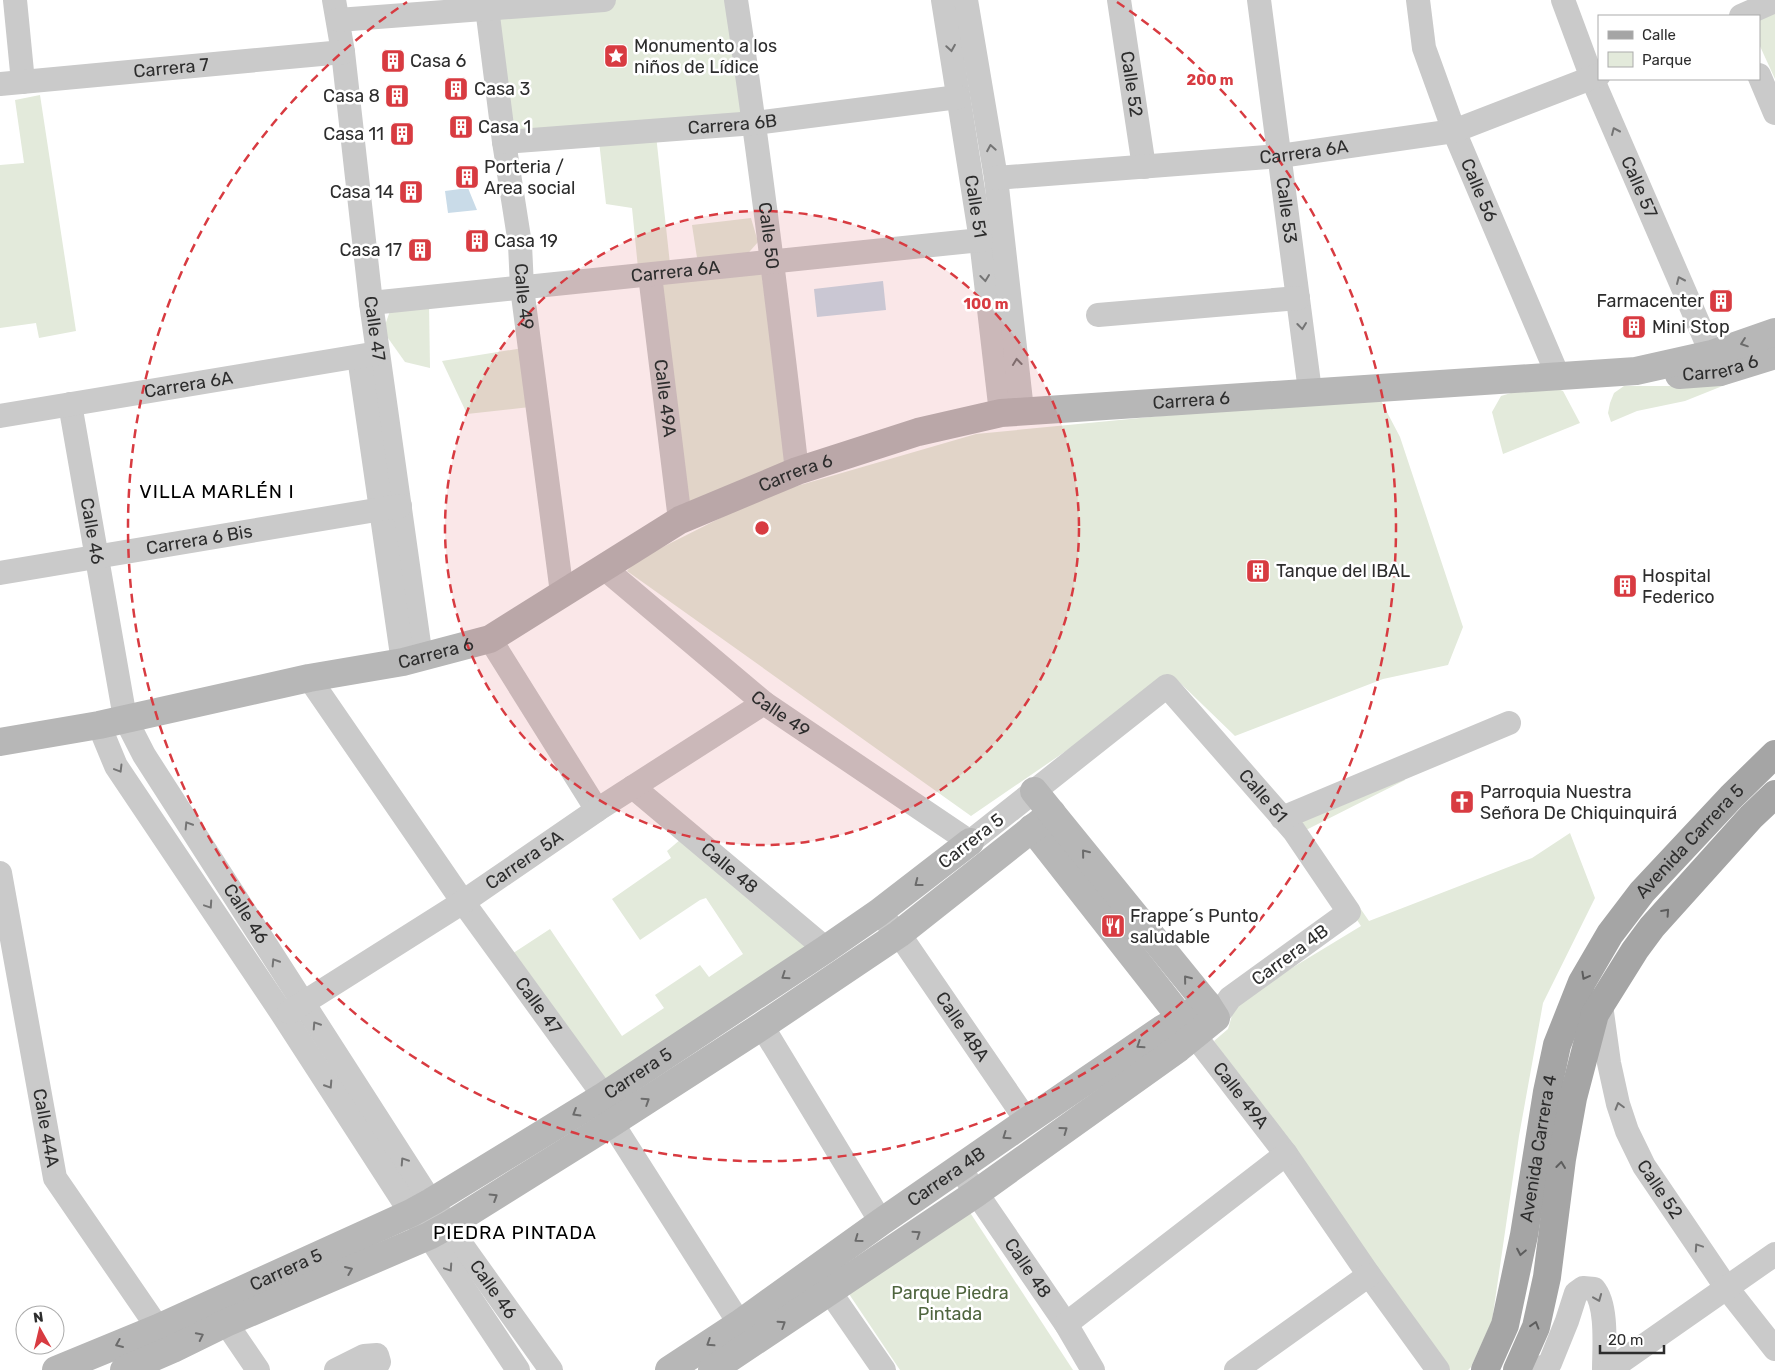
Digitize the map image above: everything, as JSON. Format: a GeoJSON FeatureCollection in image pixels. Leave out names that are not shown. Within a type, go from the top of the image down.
{"type":"FeatureCollection","features":[{"type":"Feature","properties":{"kind":"main road","name":"Avenida Carrera 5"},"geometry":{"type":"LineString","coordinates":[[1610,934],[1642,892],[1688,842],[1775,754]]}},
{"type":"Feature","properties":{"kind":"main road","name":"Avenida Carrera 5"},"geometry":{"type":"LineString","coordinates":[[1635,950],[1652,927],[1763,812],[1775,794]]}},
{"type":"Feature","properties":{"kind":"main road","name":"Avenida Carrera 4"},"geometry":{"type":"LineString","coordinates":[[1485,1370],[1506,1325],[1524,1235],[1547,1092],[1557,1045],[1582,982],[1610,934]]}},
{"type":"Feature","properties":{"kind":"main road","name":"Avenida Carrera 4"},"geometry":{"type":"LineString","coordinates":[[1517,1370],[1536,1326],[1547,1277],[1562,1159],[1573,1098],[1595,1014],[1635,950]]}},
{"type":"Feature","properties":{"kind":"street"},"geometry":{"type":"LineString","coordinates":[[12,83],[15,0]]}},
{"type":"Feature","properties":{"kind":"street"},"geometry":{"type":"LineString","coordinates":[[336,10],[604,0]]}},
{"type":"Feature","properties":{"kind":"street","name":"Calle 50"},"geometry":{"type":"LineString","coordinates":[[736,0],[755,123],[797,471]]}},
{"type":"Feature","properties":{"kind":"street","name":"Calle 51"},"geometry":{"type":"LineString","coordinates":[[943,0],[981,240],[1012,412]]}},
{"type":"Feature","properties":{"kind":"street","name":"Calle 51"},"geometry":{"type":"LineString","coordinates":[[966,0],[996,178],[1012,412]]}},
{"type":"Feature","properties":{"kind":"street","name":"Calle 52"},"geometry":{"type":"LineString","coordinates":[[1119,0],[1144,167]]}},
{"type":"Feature","properties":{"kind":"street","name":"Calle 53"},"geometry":{"type":"LineString","coordinates":[[1259,0],[1310,392]]}},
{"type":"Feature","properties":{"kind":"street","name":"Calle 56"},"geometry":{"type":"LineString","coordinates":[[1418,0],[1424,48],[1454,131],[1558,376]]}},
{"type":"Feature","properties":{"kind":"street","name":"Calle 57"},"geometry":{"type":"LineString","coordinates":[[1563,0],[1716,363]]}},
{"type":"Feature","properties":{"kind":"street"},"geometry":{"type":"LineString","coordinates":[[1743,15],[1775,1]]}},
{"type":"Feature","properties":{"kind":"street","name":"Calle 49"},"geometry":{"type":"LineString","coordinates":[[486,4],[504,142],[520,244],[522,288],[562,593]]}},
{"type":"Feature","properties":{"kind":"street","name":"Calle 47"},"geometry":{"type":"LineString","coordinates":[[336,10],[343,52],[371,303],[369,355],[412,660]]}},
{"type":"Feature","properties":{"kind":"street","name":"Carrera 7"},"geometry":{"type":"LineString","coordinates":[[12,83],[343,52]]}},
{"type":"Feature","properties":{"kind":"street","name":"Carrera 6A"},"geometry":{"type":"LineString","coordinates":[[996,178],[1280,156],[1454,131],[1595,76]]}},
{"type":"Feature","properties":{"kind":"street"},"geometry":{"type":"LineString","coordinates":[[1760,76],[1775,113]]}},
{"type":"Feature","properties":{"kind":"street","name":"Carrera 6B"},"geometry":{"type":"LineString","coordinates":[[504,142],[755,123],[958,97]]}},
{"type":"Feature","properties":{"kind":"street","name":"Carrera 6A"},"geometry":{"type":"LineString","coordinates":[[371,303],[981,240]]}},
{"type":"Feature","properties":{"kind":"street","name":"Calle 49A"},"geometry":{"type":"LineString","coordinates":[[650,275],[680,520]]}},
{"type":"Feature","properties":{"kind":"street"},"geometry":{"type":"LineString","coordinates":[[1098,316],[1298,298]]}},
{"type":"Feature","properties":{"kind":"street","name":"Carrera 6"},"geometry":{"type":"LineString","coordinates":[[1716,363],[1775,332]]}},
{"type":"Feature","properties":{"kind":"street","name":"Carrera 6A"},"geometry":{"type":"LineString","coordinates":[[0,416],[369,355]]}},
{"type":"Feature","properties":{"kind":"street","name":"Carrera 6"},"geometry":{"type":"LineString","coordinates":[[0,742],[99,725],[309,678],[412,660],[490,639],[680,520],[797,471],[918,432],[1012,412],[1636,371],[1775,355]]}},
{"type":"Feature","properties":{"kind":"street","name":"Calle 46"},"geometry":{"type":"LineString","coordinates":[[70,404],[125,718],[144,755],[292,1009],[421,1208],[551,1370]]}},
{"type":"Feature","properties":{"kind":"street","name":"Carrera 6 Bis"},"geometry":{"type":"LineString","coordinates":[[0,574],[390,508]]}},
{"type":"Feature","properties":{"kind":"street","name":"Calle 49"},"geometry":{"type":"LineString","coordinates":[[604,568],[764,703],[970,842]]}},
{"type":"Feature","properties":{"kind":"street"},"geometry":{"type":"LineString","coordinates":[[490,639],[598,810]]}},
{"type":"Feature","properties":{"kind":"street","name":"Calle 47"},"geometry":{"type":"LineString","coordinates":[[309,678],[463,902],[604,1096],[612,1123],[746,1334]]}},
{"type":"Feature","properties":{"kind":"street","name":"Calle 51"},"geometry":{"type":"LineString","coordinates":[[1167,686],[1294,831],[1349,912]]}},
{"type":"Feature","properties":{"kind":"street","name":"Carrera 5"},"geometry":{"type":"LineString","coordinates":[[124,1370],[165,1339],[421,1208],[604,1096],[878,914],[1167,686]]}},
{"type":"Feature","properties":{"kind":"street","name":"Carrera 5A"},"geometry":{"type":"LineString","coordinates":[[292,1009],[463,902],[598,810],[764,703]]}},
{"type":"Feature","properties":{"kind":"street"},"geometry":{"type":"LineString","coordinates":[[1282,818],[1509,723]]}},
{"type":"Feature","properties":{"kind":"street","name":"Calle 46"},"geometry":{"type":"LineString","coordinates":[[99,725],[116,766],[292,1009]]}},
{"type":"Feature","properties":{"kind":"street","name":"Calle 48"},"geometry":{"type":"LineString","coordinates":[[633,788],[826,949]]}},
{"type":"Feature","properties":{"kind":"street","name":"Calle 49A"},"geometry":{"type":"LineString","coordinates":[[1034,791],[1042,820],[1188,1027],[1286,1154],[1369,1275],[1438,1370]]}},
{"type":"Feature","properties":{"kind":"street","name":"Calle 49A"},"geometry":{"type":"LineString","coordinates":[[1042,820],[1218,1007]]}},
{"type":"Feature","properties":{"kind":"street","name":"Carrera 5"},"geometry":{"type":"LineString","coordinates":[[56,1370],[226,1323],[439,1231],[612,1123],[899,934],[1042,820]]}},
{"type":"Feature","properties":{"kind":"street","name":"Calle 44A"},"geometry":{"type":"LineString","coordinates":[[0,873],[56,1178],[165,1339]]}},
{"type":"Feature","properties":{"kind":"street","name":"Carrera 4B"},"geometry":{"type":"LineString","coordinates":[[712,1370],[746,1334],[881,1222],[1027,1121],[1188,1027],[1349,912]]}},
{"type":"Feature","properties":{"kind":"street","name":"Calle 48A"},"geometry":{"type":"LineString","coordinates":[[878,914],[899,934],[1027,1121]]}},
{"type":"Feature","properties":{"kind":"street","name":"Calle 52"},"geometry":{"type":"LineString","coordinates":[[1601,1005],[1618,1104],[1627,1131],[1644,1166],[1726,1287],[1775,1349]]}},
{"type":"Feature","properties":{"kind":"street"},"geometry":{"type":"LineString","coordinates":[[762,1026],[881,1222]]}},
{"type":"Feature","properties":{"kind":"street","name":"Carrera 4B"},"geometry":{"type":"LineString","coordinates":[[669,1370],[830,1292],[975,1194],[1188,1027]]}},
{"type":"Feature","properties":{"kind":"street"},"geometry":{"type":"LineString","coordinates":[[1066,1324],[1286,1154]]}},
{"type":"Feature","properties":{"kind":"street","name":"Calle 48"},"geometry":{"type":"LineString","coordinates":[[960,1169],[975,1194],[1066,1324],[1093,1370]]}},
{"type":"Feature","properties":{"kind":"street","name":"Calle 46"},"geometry":{"type":"LineString","coordinates":[[439,1231],[518,1370]]}},
{"type":"Feature","properties":{"kind":"street"},"geometry":{"type":"LineString","coordinates":[[1609,1370],[1775,1254]]}},
{"type":"Feature","properties":{"kind":"street"},"geometry":{"type":"LineString","coordinates":[[1236,1370],[1369,1275]]}},
{"type":"Feature","properties":{"kind":"street"},"geometry":{"type":"LineString","coordinates":[[1538,1370],[1550,1364],[1568,1321],[1576,1293],[1583,1288],[1594,1289],[1599,1295],[1602,1310],[1604,1370]]}},
{"type":"Feature","properties":{"kind":"street"},"geometry":{"type":"LineString","coordinates":[[830,1292],[884,1370]]}},
{"type":"Feature","properties":{"kind":"street"},"geometry":{"type":"LineString","coordinates":[[226,1323],[258,1370]]}},
{"type":"Feature","properties":{"kind":"street"},"geometry":{"type":"LineString","coordinates":[[336,1370],[364,1356],[377,1355],[379,1362],[374,1370]]}},
{"type":"Feature","properties":{"kind":"green space"},"geometry":{"type":"Polygon","coordinates":[[[604,0],[736,0],[755,123],[504,142],[487,8],[604,0]]]}},
{"type":"Feature","properties":{"kind":"green space"},"geometry":{"type":"Polygon","coordinates":[[[1775,12],[1775,79],[1760,46],[1760,19],[1775,12]]]}},
{"type":"Feature","properties":{"kind":"green space"},"geometry":{"type":"Polygon","coordinates":[[[40,95],[76,331],[39,338],[36,323],[0,328],[0,165],[24,163],[15,100],[40,95]]]}},
{"type":"Feature","properties":{"kind":"green space"},"geometry":{"type":"Polygon","coordinates":[[[656,135],[670,264],[638,268],[632,208],[606,204],[599,141],[656,135]]]}},
{"type":"Feature","properties":{"kind":"green space"},"geometry":{"type":"Polygon","coordinates":[[[751,218],[758,242],[743,259],[698,264],[692,225],[751,218]]]}},
{"type":"Feature","properties":{"kind":"green space"},"geometry":{"type":"Polygon","coordinates":[[[761,269],[788,463],[685,505],[655,279],[761,269]]]}},
{"type":"Feature","properties":{"kind":"green space"},"geometry":{"type":"Polygon","coordinates":[[[429,304],[430,368],[405,362],[383,331],[391,308],[429,304]]]}},
{"type":"Feature","properties":{"kind":"green space"},"geometry":{"type":"Polygon","coordinates":[[[523,348],[530,407],[467,414],[442,361],[523,348]]]}},
{"type":"Feature","properties":{"kind":"green space"},"geometry":{"type":"Polygon","coordinates":[[[1735,381],[1685,401],[1637,411],[1611,422],[1608,413],[1614,393],[1624,386],[1677,386],[1735,381]]]}},
{"type":"Feature","properties":{"kind":"green space"},"geometry":{"type":"Polygon","coordinates":[[[1548,385],[1563,391],[1580,423],[1503,454],[1492,412],[1501,396],[1548,385]]]}},
{"type":"Feature","properties":{"kind":"green space"},"geometry":{"type":"Polygon","coordinates":[[[1378,395],[1400,437],[1463,627],[1448,665],[1383,679],[1235,736],[1174,677],[971,816],[627,571],[637,560],[766,495],[976,434],[1378,395]]]}},
{"type":"Feature","properties":{"kind":"green space"},"geometry":{"type":"Polygon","coordinates":[[[1403,776],[1405,780],[1306,830],[1369,921],[1532,858],[1570,833],[1595,898],[1543,1003],[1519,1136],[1492,1321],[1468,1370],[1448,1370],[1214,1041],[1228,1029],[1236,1002],[1361,926],[1294,825],[1403,776]]]}},
{"type":"Feature","properties":{"kind":"green space"},"geometry":{"type":"Polygon","coordinates":[[[688,833],[826,949],[604,1096],[504,959],[550,929],[622,1036],[664,1008],[655,995],[700,965],[709,977],[743,954],[706,898],[700,900],[640,940],[612,899],[671,858],[667,851],[688,833]]]}},
{"type":"Feature","properties":{"kind":"green space","name":"Parque Piedra Pintada"},"geometry":{"type":"Polygon","coordinates":[[[969,1211],[1073,1370],[900,1370],[847,1291],[969,1211]]]}},
{"type":"Feature","properties":{"kind":"water"},"geometry":{"type":"Polygon","coordinates":[[[468,188],[477,210],[448,213],[445,191],[468,188]]]}},
{"type":"Feature","properties":{"kind":"water"},"geometry":{"type":"Polygon","coordinates":[[[883,281],[886,310],[817,317],[814,289],[883,281]]]}},
{"type":"Feature","properties":{"kind":"place","name":"Monumento a los niños de Lídice"},"geometry":{"type":"Point","coordinates":[616,56]}},
{"type":"Feature","properties":{"kind":"place","name":"Casa 6"},"geometry":{"type":"Point","coordinates":[393,61]}},
{"type":"Feature","properties":{"kind":"place","name":"Casa 3"},"geometry":{"type":"Point","coordinates":[456,89]}},
{"type":"Feature","properties":{"kind":"place","name":"Casa 8"},"geometry":{"type":"Point","coordinates":[397,96]}},
{"type":"Feature","properties":{"kind":"place","name":"Casa 1"},"geometry":{"type":"Point","coordinates":[461,127]}},
{"type":"Feature","properties":{"kind":"place","name":"Casa 11"},"geometry":{"type":"Point","coordinates":[402,134]}},
{"type":"Feature","properties":{"kind":"place","name":"Porteria / Area social"},"geometry":{"type":"Point","coordinates":[467,177]}},
{"type":"Feature","properties":{"kind":"place","name":"Casa 14"},"geometry":{"type":"Point","coordinates":[411,192]}},
{"type":"Feature","properties":{"kind":"place","name":"Casa 19"},"geometry":{"type":"Point","coordinates":[477,241]}},
{"type":"Feature","properties":{"kind":"place","name":"Casa 17"},"geometry":{"type":"Point","coordinates":[420,250]}},
{"type":"Feature","properties":{"kind":"place","name":"Farmacenter"},"geometry":{"type":"Point","coordinates":[1721,301]}},
{"type":"Feature","properties":{"kind":"place","name":"Mini Stop"},"geometry":{"type":"Point","coordinates":[1634,327]}},
{"type":"Feature","properties":{"kind":"place","name":"Tanque del IBAL"},"geometry":{"type":"Point","coordinates":[1258,571]}},
{"type":"Feature","properties":{"kind":"place","name":"Hospital Federico"},"geometry":{"type":"Point","coordinates":[1625,586]}},
{"type":"Feature","properties":{"kind":"place","name":"Parroquia Nuestra Señora De Chiquinquirá"},"geometry":{"type":"Point","coordinates":[1462,802]}},
{"type":"Feature","properties":{"kind":"place","name":"Frappe´s Punto saludable"},"geometry":{"type":"Point","coordinates":[1113,926]}},
{"type":"Feature","properties":{"kind":"district","name":"VILLA MARLÉN I"},"geometry":{"type":"Point","coordinates":[217,491]}},
{"type":"Feature","properties":{"kind":"district","name":"PIEDRA PINTADA"},"geometry":{"type":"Point","coordinates":[515,1232]}}]}
